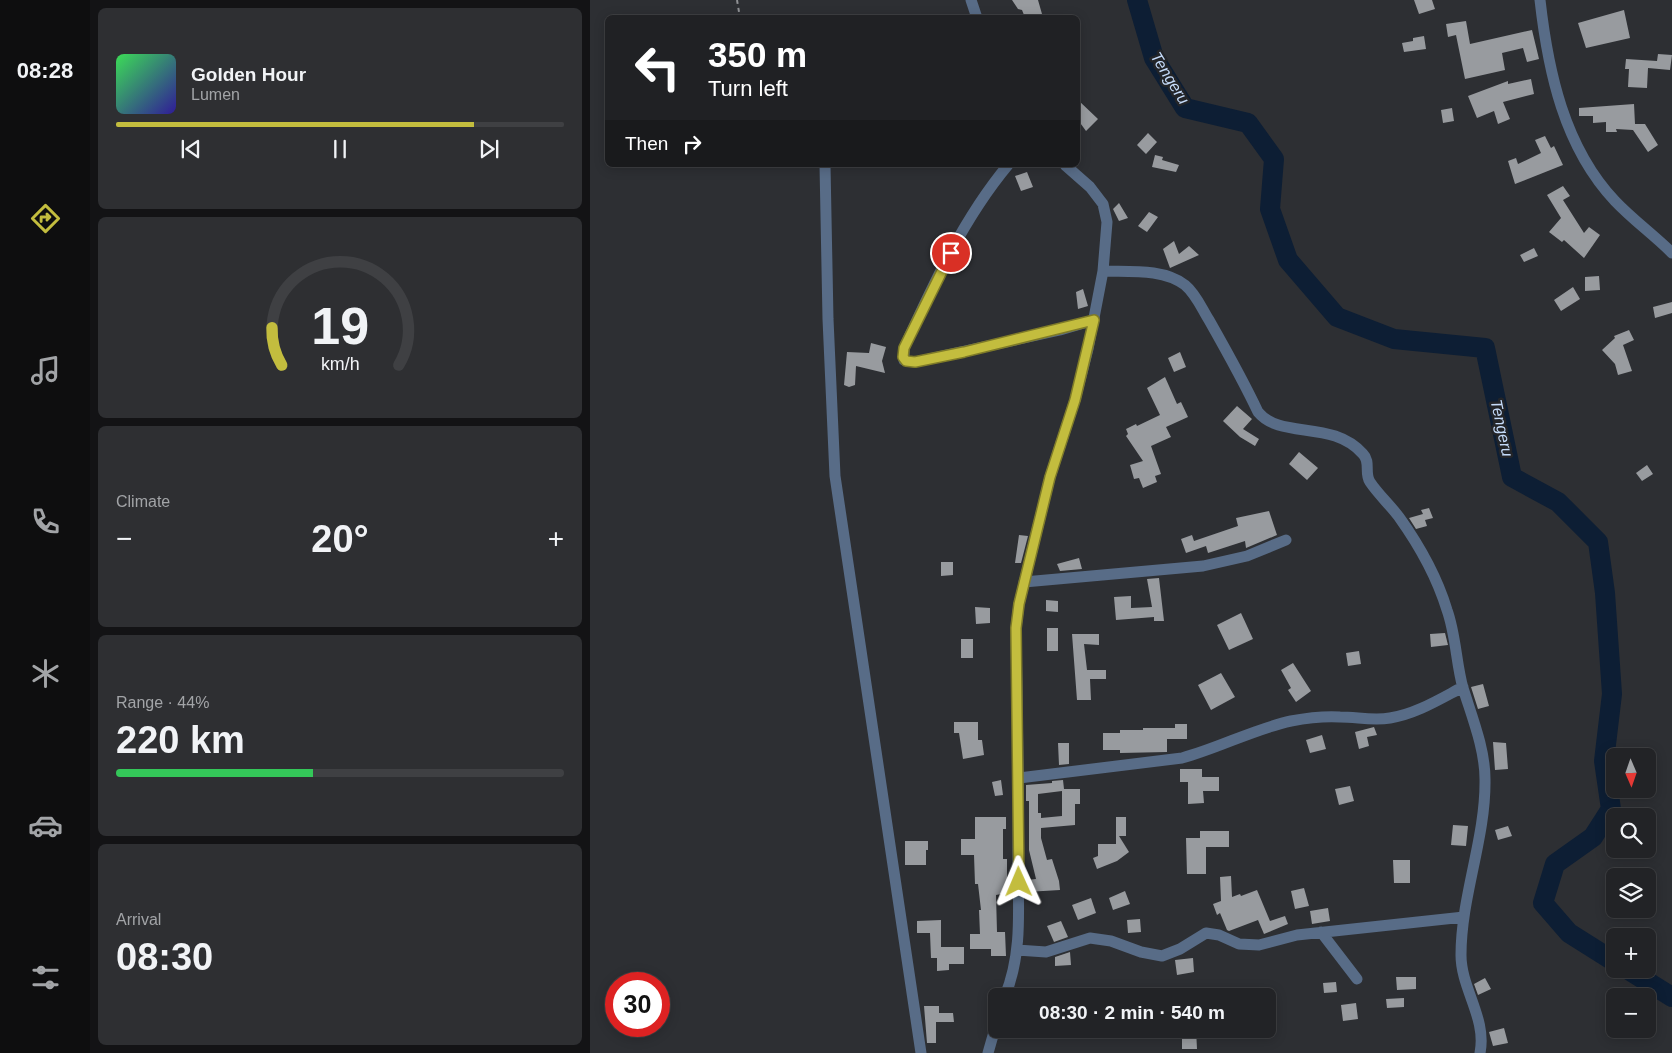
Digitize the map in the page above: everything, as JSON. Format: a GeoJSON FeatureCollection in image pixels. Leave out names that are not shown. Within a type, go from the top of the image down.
{"type":"FeatureCollection","features":[{"type":"Feature","properties":{"kind":"street"},"geometry":{"type":"LineString","coordinates":[[971,0],[976,15]]}},
{"type":"Feature","properties":{"kind":"street"},"geometry":{"type":"LineString","coordinates":[[1540,0],[1545,44],[1556,93],[1575,140],[1587,162],[1614,200],[1672,253]]}},
{"type":"Feature","properties":{"kind":"street"},"geometry":{"type":"LineString","coordinates":[[825,167],[828,319],[835,476],[921,1053]]}},
{"type":"Feature","properties":{"kind":"street"},"geometry":{"type":"LineString","coordinates":[[1006,167],[986,193],[959,238],[904,348],[904,360],[915,362],[1060,330],[1094,320]]}},
{"type":"Feature","properties":{"kind":"street"},"geometry":{"type":"LineString","coordinates":[[1008,988],[1018,950],[1019,778],[1016,628],[1019,604],[1050,477],[1075,400],[1094,320],[1107,222],[1103,204],[1090,187],[1067,167]]}},
{"type":"Feature","properties":{"kind":"street"},"geometry":{"type":"LineString","coordinates":[[1102,271],[1148,273],[1164,276],[1185,285],[1199,304],[1232,360],[1263,419],[1280,426],[1334,435],[1345,439],[1364,454],[1368,464],[1369,481],[1404,525],[1432,574],[1448,611],[1463,687],[1480,748],[1485,780],[1481,824],[1464,917],[1462,967],[1466,986],[1480,1023],[1482,1043],[1480,1053]]}},
{"type":"Feature","properties":{"kind":"street"},"geometry":{"type":"LineString","coordinates":[[1024,582],[1203,566],[1247,556],[1286,540]]}},
{"type":"Feature","properties":{"kind":"street"},"geometry":{"type":"LineString","coordinates":[[1019,778],[1182,758],[1202,753],[1288,722],[1304,719],[1340,717],[1376,720],[1391,718],[1417,711],[1463,687]]}},
{"type":"Feature","properties":{"kind":"street"},"geometry":{"type":"LineString","coordinates":[[1018,950],[1046,952],[1090,938],[1111,941],[1141,952],[1162,956],[1180,949],[1206,933],[1219,935],[1248,946],[1297,935],[1464,917]]}},
{"type":"Feature","properties":{"kind":"street"},"geometry":{"type":"LineString","coordinates":[[1321,932],[1357,979]]}},
{"type":"Feature","properties":{"kind":"street"},"geometry":{"type":"LineString","coordinates":[[988,1053],[992,1038]]}},
{"type":"Feature","properties":{"kind":"path"},"geometry":{"type":"LineString","coordinates":[[737,0],[740,15]]}},
{"type":"Feature","properties":{"kind":"building"},"geometry":{"type":"Polygon","coordinates":[[[1012,0],[1038,0],[1042,14],[1024,15],[1022,10],[1018,9],[1012,0]]]}},
{"type":"Feature","properties":{"kind":"building"},"geometry":{"type":"Polygon","coordinates":[[[1414,0],[1432,0],[1435,9],[1419,14],[1414,0]]]}},
{"type":"Feature","properties":{"kind":"building"},"geometry":{"type":"Polygon","coordinates":[[[1624,10],[1630,38],[1586,48],[1578,23],[1624,10]]]}},
{"type":"Feature","properties":{"kind":"building"},"geometry":{"type":"Polygon","coordinates":[[[1466,21],[1470,44],[1532,30],[1539,59],[1527,62],[1523,48],[1502,53],[1505,70],[1465,79],[1456,35],[1448,37],[1446,24],[1466,21]]]}},
{"type":"Feature","properties":{"kind":"building"},"geometry":{"type":"Polygon","coordinates":[[[1424,36],[1426,49],[1404,52],[1402,43],[1424,36]]]}},
{"type":"Feature","properties":{"kind":"building"},"geometry":{"type":"Polygon","coordinates":[[[1658,54],[1672,55],[1670,70],[1648,68],[1647,88],[1628,87],[1629,69],[1625,69],[1626,59],[1657,61],[1658,54]]]}},
{"type":"Feature","properties":{"kind":"building"},"geometry":{"type":"Polygon","coordinates":[[[1531,79],[1534,94],[1503,102],[1510,119],[1498,124],[1494,111],[1477,118],[1468,96],[1508,81],[1508,84],[1531,79]]]}},
{"type":"Feature","properties":{"kind":"building"},"geometry":{"type":"Polygon","coordinates":[[[1080,102],[1098,119],[1086,131],[1080,123],[1080,102]]]}},
{"type":"Feature","properties":{"kind":"building"},"geometry":{"type":"Polygon","coordinates":[[[1634,104],[1635,124],[1645,124],[1658,145],[1648,152],[1633,130],[1616,129],[1617,132],[1606,132],[1606,122],[1593,123],[1593,116],[1579,116],[1579,108],[1634,104]]]}},
{"type":"Feature","properties":{"kind":"building"},"geometry":{"type":"Polygon","coordinates":[[[1452,108],[1454,121],[1443,123],[1441,110],[1452,108]]]}},
{"type":"Feature","properties":{"kind":"building"},"geometry":{"type":"Polygon","coordinates":[[[1148,133],[1157,142],[1146,154],[1137,145],[1148,133]]]}},
{"type":"Feature","properties":{"kind":"building"},"geometry":{"type":"Polygon","coordinates":[[[1545,136],[1551,148],[1554,146],[1563,165],[1515,184],[1508,161],[1516,158],[1518,164],[1541,153],[1535,140],[1545,136]]]}},
{"type":"Feature","properties":{"kind":"building"},"geometry":{"type":"Polygon","coordinates":[[[1155,155],[1163,157],[1162,160],[1179,165],[1176,172],[1152,167],[1155,155]]]}},
{"type":"Feature","properties":{"kind":"building"},"geometry":{"type":"Polygon","coordinates":[[[1027,172],[1033,187],[1021,191],[1015,176],[1027,172]]]}},
{"type":"Feature","properties":{"kind":"building"},"geometry":{"type":"Polygon","coordinates":[[[1563,186],[1570,196],[1563,200],[1584,233],[1589,227],[1600,235],[1584,258],[1564,240],[1562,242],[1549,232],[1561,218],[1547,195],[1563,186]]]}},
{"type":"Feature","properties":{"kind":"building"},"geometry":{"type":"Polygon","coordinates":[[[1119,203],[1128,218],[1119,221],[1113,209],[1119,203]]]}},
{"type":"Feature","properties":{"kind":"building"},"geometry":{"type":"Polygon","coordinates":[[[1149,212],[1158,217],[1147,232],[1138,226],[1149,212]]]}},
{"type":"Feature","properties":{"kind":"building"},"geometry":{"type":"Polygon","coordinates":[[[1174,241],[1179,254],[1189,246],[1199,255],[1170,268],[1163,249],[1174,241]]]}},
{"type":"Feature","properties":{"kind":"building"},"geometry":{"type":"Polygon","coordinates":[[[1534,248],[1538,256],[1524,262],[1520,255],[1534,248]]]}},
{"type":"Feature","properties":{"kind":"building"},"geometry":{"type":"Polygon","coordinates":[[[1599,276],[1600,290],[1585,291],[1585,277],[1599,276]]]}},
{"type":"Feature","properties":{"kind":"building"},"geometry":{"type":"Polygon","coordinates":[[[1573,287],[1580,299],[1561,311],[1554,300],[1573,287]]]}},
{"type":"Feature","properties":{"kind":"building"},"geometry":{"type":"Polygon","coordinates":[[[1083,289],[1088,306],[1078,309],[1076,292],[1083,289]]]}},
{"type":"Feature","properties":{"kind":"building"},"geometry":{"type":"Polygon","coordinates":[[[1672,302],[1672,313],[1655,318],[1653,307],[1672,302]]]}},
{"type":"Feature","properties":{"kind":"building"},"geometry":{"type":"Polygon","coordinates":[[[1629,330],[1634,340],[1623,345],[1632,371],[1618,375],[1615,364],[1602,350],[1615,338],[1614,336],[1629,330]]]}},
{"type":"Feature","properties":{"kind":"building"},"geometry":{"type":"Polygon","coordinates":[[[871,343],[886,347],[882,361],[885,373],[856,366],[855,385],[849,387],[844,385],[847,352],[869,353],[871,343]]]}},
{"type":"Feature","properties":{"kind":"building"},"geometry":{"type":"Polygon","coordinates":[[[1180,352],[1186,367],[1174,372],[1168,358],[1180,352]]]}},
{"type":"Feature","properties":{"kind":"building"},"geometry":{"type":"Polygon","coordinates":[[[1165,377],[1177,404],[1181,402],[1188,417],[1166,427],[1171,437],[1151,446],[1161,474],[1155,476],[1157,482],[1143,488],[1139,478],[1134,479],[1130,465],[1143,461],[1126,436],[1128,434],[1126,429],[1160,415],[1147,388],[1165,377]]]}},
{"type":"Feature","properties":{"kind":"building"},"geometry":{"type":"Polygon","coordinates":[[[1237,406],[1252,419],[1243,429],[1259,439],[1255,446],[1240,437],[1223,421],[1237,406]]]}},
{"type":"Feature","properties":{"kind":"building"},"geometry":{"type":"Polygon","coordinates":[[[1299,452],[1318,468],[1307,480],[1289,464],[1299,452]]]}},
{"type":"Feature","properties":{"kind":"building"},"geometry":{"type":"Polygon","coordinates":[[[1647,465],[1653,474],[1642,481],[1636,473],[1647,465]]]}},
{"type":"Feature","properties":{"kind":"building"},"geometry":{"type":"Polygon","coordinates":[[[1429,508],[1433,518],[1425,520],[1427,526],[1416,529],[1409,518],[1423,514],[1421,510],[1429,508]]]}},
{"type":"Feature","properties":{"kind":"building"},"geometry":{"type":"Polygon","coordinates":[[[1269,511],[1277,535],[1246,548],[1245,541],[1208,553],[1206,546],[1186,553],[1181,539],[1192,535],[1194,541],[1238,526],[1236,518],[1269,511]]]}},
{"type":"Feature","properties":{"kind":"building"},"geometry":{"type":"Polygon","coordinates":[[[1019,535],[1028,536],[1021,563],[1015,563],[1019,535]]]}},
{"type":"Feature","properties":{"kind":"building"},"geometry":{"type":"Polygon","coordinates":[[[1079,558],[1082,569],[1060,571],[1057,564],[1079,558]]]}},
{"type":"Feature","properties":{"kind":"building"},"geometry":{"type":"Polygon","coordinates":[[[941,562],[953,562],[953,575],[941,576],[941,562]]]}},
{"type":"Feature","properties":{"kind":"building"},"geometry":{"type":"Polygon","coordinates":[[[1159,578],[1164,621],[1154,621],[1154,617],[1116,620],[1114,597],[1131,596],[1131,608],[1152,607],[1147,579],[1159,578]]]}},
{"type":"Feature","properties":{"kind":"building"},"geometry":{"type":"Polygon","coordinates":[[[1046,600],[1058,601],[1058,612],[1046,611],[1046,600]]]}},
{"type":"Feature","properties":{"kind":"building"},"geometry":{"type":"Polygon","coordinates":[[[975,607],[990,608],[990,623],[976,624],[975,607]]]}},
{"type":"Feature","properties":{"kind":"building"},"geometry":{"type":"Polygon","coordinates":[[[1241,613],[1253,639],[1229,650],[1217,625],[1241,613]]]}},
{"type":"Feature","properties":{"kind":"building"},"geometry":{"type":"Polygon","coordinates":[[[1047,628],[1058,628],[1058,651],[1047,651],[1047,628]]]}},
{"type":"Feature","properties":{"kind":"building"},"geometry":{"type":"Polygon","coordinates":[[[1445,633],[1448,645],[1431,647],[1430,634],[1445,633]]]}},
{"type":"Feature","properties":{"kind":"building"},"geometry":{"type":"Polygon","coordinates":[[[1072,634],[1099,634],[1099,645],[1084,644],[1087,670],[1106,670],[1106,679],[1090,679],[1091,700],[1077,700],[1072,634]]]}},
{"type":"Feature","properties":{"kind":"building"},"geometry":{"type":"Polygon","coordinates":[[[961,639],[973,639],[973,658],[961,658],[961,639]]]}},
{"type":"Feature","properties":{"kind":"building"},"geometry":{"type":"Polygon","coordinates":[[[1359,651],[1361,664],[1348,666],[1346,653],[1359,651]]]}},
{"type":"Feature","properties":{"kind":"building"},"geometry":{"type":"Polygon","coordinates":[[[1293,663],[1311,691],[1296,702],[1288,690],[1291,688],[1281,670],[1293,663]]]}},
{"type":"Feature","properties":{"kind":"building"},"geometry":{"type":"Polygon","coordinates":[[[1221,673],[1235,697],[1211,710],[1198,685],[1221,673]]]}},
{"type":"Feature","properties":{"kind":"building"},"geometry":{"type":"Polygon","coordinates":[[[1483,684],[1489,706],[1478,709],[1471,687],[1483,684]]]}},
{"type":"Feature","properties":{"kind":"building"},"geometry":{"type":"Polygon","coordinates":[[[954,722],[978,722],[978,740],[982,740],[984,755],[963,759],[959,733],[954,733],[954,722]]]}},
{"type":"Feature","properties":{"kind":"building"},"geometry":{"type":"Polygon","coordinates":[[[1175,724],[1187,724],[1187,739],[1167,739],[1167,752],[1120,753],[1120,750],[1103,750],[1103,733],[1120,733],[1120,730],[1143,730],[1143,728],[1175,728],[1175,724]]]}},
{"type":"Feature","properties":{"kind":"building"},"geometry":{"type":"Polygon","coordinates":[[[1374,727],[1377,735],[1367,737],[1369,746],[1359,749],[1355,732],[1374,727]]]}},
{"type":"Feature","properties":{"kind":"building"},"geometry":{"type":"Polygon","coordinates":[[[1322,735],[1326,749],[1310,753],[1306,740],[1322,735]]]}},
{"type":"Feature","properties":{"kind":"building"},"geometry":{"type":"Polygon","coordinates":[[[1493,742],[1506,743],[1508,769],[1495,770],[1493,742]]]}},
{"type":"Feature","properties":{"kind":"building"},"geometry":{"type":"Polygon","coordinates":[[[1058,743],[1069,743],[1069,764],[1059,765],[1058,743]]]}},
{"type":"Feature","properties":{"kind":"building"},"geometry":{"type":"Polygon","coordinates":[[[1180,769],[1202,769],[1202,777],[1219,777],[1219,791],[1203,791],[1204,803],[1188,804],[1188,782],[1180,782],[1180,769]]]}},
{"type":"Feature","properties":{"kind":"building"},"geometry":{"type":"Polygon","coordinates":[[[1001,780],[1003,795],[995,796],[992,782],[1001,780]]]}},
{"type":"Feature","properties":{"kind":"building"},"geometry":{"type":"Polygon","coordinates":[[[1063,780],[1064,789],[1080,789],[1080,804],[1075,804],[1075,825],[1041,828],[1041,838],[1047,860],[1052,859],[1060,890],[1026,892],[1026,880],[1036,879],[1029,850],[1029,801],[1026,801],[1026,785],[1052,783],[1052,781],[1063,780]],[[1062,791],[1038,794],[1038,813],[1041,813],[1041,818],[1062,816],[1062,791]]]}},
{"type":"Feature","properties":{"kind":"building"},"geometry":{"type":"Polygon","coordinates":[[[1350,786],[1354,801],[1339,805],[1335,789],[1350,786]]]}},
{"type":"Feature","properties":{"kind":"building"},"geometry":{"type":"Polygon","coordinates":[[[975,817],[1006,817],[1006,829],[1003,829],[1003,859],[1007,859],[1007,883],[1011,883],[1011,892],[996,895],[997,932],[1005,932],[1006,956],[991,956],[991,949],[970,949],[970,934],[980,934],[979,910],[981,910],[978,884],[975,884],[974,855],[961,855],[961,839],[975,839],[975,817]]]}},
{"type":"Feature","properties":{"kind":"building"},"geometry":{"type":"Polygon","coordinates":[[[1116,817],[1126,817],[1126,836],[1119,836],[1129,852],[1117,861],[1097,869],[1093,858],[1098,856],[1098,844],[1116,844],[1116,817]]]}},
{"type":"Feature","properties":{"kind":"building"},"geometry":{"type":"Polygon","coordinates":[[[1453,825],[1468,826],[1466,846],[1451,845],[1453,825]]]}},
{"type":"Feature","properties":{"kind":"building"},"geometry":{"type":"Polygon","coordinates":[[[1508,826],[1512,836],[1498,840],[1495,830],[1508,826]]]}},
{"type":"Feature","properties":{"kind":"building"},"geometry":{"type":"Polygon","coordinates":[[[1200,831],[1229,831],[1229,847],[1206,847],[1206,874],[1187,874],[1186,838],[1200,838],[1200,831]]]}},
{"type":"Feature","properties":{"kind":"building"},"geometry":{"type":"Polygon","coordinates":[[[905,841],[928,841],[926,865],[905,865],[905,841]]]}},
{"type":"Feature","properties":{"kind":"building"},"geometry":{"type":"Polygon","coordinates":[[[1393,860],[1410,860],[1410,883],[1394,883],[1393,860]]]}},
{"type":"Feature","properties":{"kind":"building"},"geometry":{"type":"Polygon","coordinates":[[[1231,876],[1232,897],[1257,890],[1270,921],[1285,916],[1288,924],[1264,934],[1258,920],[1229,931],[1227,930],[1220,913],[1217,915],[1213,904],[1221,901],[1220,877],[1231,876]]]}},
{"type":"Feature","properties":{"kind":"building"},"geometry":{"type":"Polygon","coordinates":[[[1304,888],[1309,906],[1295,909],[1291,891],[1304,888]]]}},
{"type":"Feature","properties":{"kind":"building"},"geometry":{"type":"Polygon","coordinates":[[[1125,891],[1130,904],[1113,910],[1109,898],[1125,891]]]}},
{"type":"Feature","properties":{"kind":"building"},"geometry":{"type":"Polygon","coordinates":[[[1091,898],[1096,913],[1078,920],[1072,905],[1091,898]]]}},
{"type":"Feature","properties":{"kind":"building"},"geometry":{"type":"Polygon","coordinates":[[[1328,908],[1330,921],[1312,924],[1310,911],[1328,908]]]}},
{"type":"Feature","properties":{"kind":"building"},"geometry":{"type":"Polygon","coordinates":[[[1140,919],[1141,932],[1128,933],[1127,920],[1140,919]]]}},
{"type":"Feature","properties":{"kind":"building"},"geometry":{"type":"Polygon","coordinates":[[[941,920],[941,947],[964,947],[964,964],[949,964],[949,970],[937,971],[937,958],[931,958],[930,933],[917,933],[917,921],[941,920]]]}},
{"type":"Feature","properties":{"kind":"building"},"geometry":{"type":"Polygon","coordinates":[[[1061,921],[1068,937],[1054,942],[1047,926],[1061,921]]]}},
{"type":"Feature","properties":{"kind":"building"},"geometry":{"type":"Polygon","coordinates":[[[1070,952],[1071,965],[1055,966],[1055,957],[1070,952]]]}},
{"type":"Feature","properties":{"kind":"building"},"geometry":{"type":"Polygon","coordinates":[[[1193,958],[1194,972],[1177,975],[1175,960],[1193,958]]]}},
{"type":"Feature","properties":{"kind":"building"},"geometry":{"type":"Polygon","coordinates":[[[1396,977],[1416,977],[1416,989],[1397,990],[1396,977]]]}},
{"type":"Feature","properties":{"kind":"building"},"geometry":{"type":"Polygon","coordinates":[[[1485,978],[1491,989],[1478,995],[1474,984],[1485,978]]]}},
{"type":"Feature","properties":{"kind":"building"},"geometry":{"type":"Polygon","coordinates":[[[1336,982],[1337,992],[1324,993],[1323,983],[1336,982]]]}},
{"type":"Feature","properties":{"kind":"building"},"geometry":{"type":"Polygon","coordinates":[[[1404,998],[1404,1007],[1387,1008],[1386,999],[1404,998]]]}},
{"type":"Feature","properties":{"kind":"building"},"geometry":{"type":"Polygon","coordinates":[[[1356,1003],[1358,1019],[1343,1021],[1341,1005],[1356,1003]]]}},
{"type":"Feature","properties":{"kind":"building"},"geometry":{"type":"Polygon","coordinates":[[[924,1006],[939,1006],[939,1013],[953,1013],[954,1022],[936,1022],[936,1043],[927,1043],[924,1006]]]}},
{"type":"Feature","properties":{"kind":"building"},"geometry":{"type":"Polygon","coordinates":[[[1504,1028],[1508,1043],[1493,1046],[1489,1032],[1504,1028]]]}},
{"type":"Feature","properties":{"kind":"building"},"geometry":{"type":"Polygon","coordinates":[[[1182,1038],[1196,1038],[1197,1049],[1182,1049],[1182,1038]]]}},
{"type":"Feature","properties":{"kind":"waterway","name":"Tengeru"},"geometry":{"type":"LineString","coordinates":[[1137,0],[1154,58],[1185,108],[1248,123],[1274,159],[1270,209],[1288,260],[1337,317],[1394,339],[1485,348],[1512,477],[1558,502],[1598,542],[1605,593],[1612,694],[1604,761],[1611,809],[1593,837],[1555,864],[1543,903],[1569,933],[1606,956]]}},
{"type":"Feature","properties":{"kind":"waterway","name":"Tengeru"},"geometry":{"type":"LineString","coordinates":[[1641,978],[1672,997]]}},
{"type":"Feature","properties":{"kind":"route"},"geometry":{"type":"LineString","coordinates":[[951,253],[904,348],[903,357],[906,361],[915,362],[964,352],[1060,330],[1094,320],[1075,400],[1050,477],[1019,604],[1016,628],[1019,882]]}}]}
